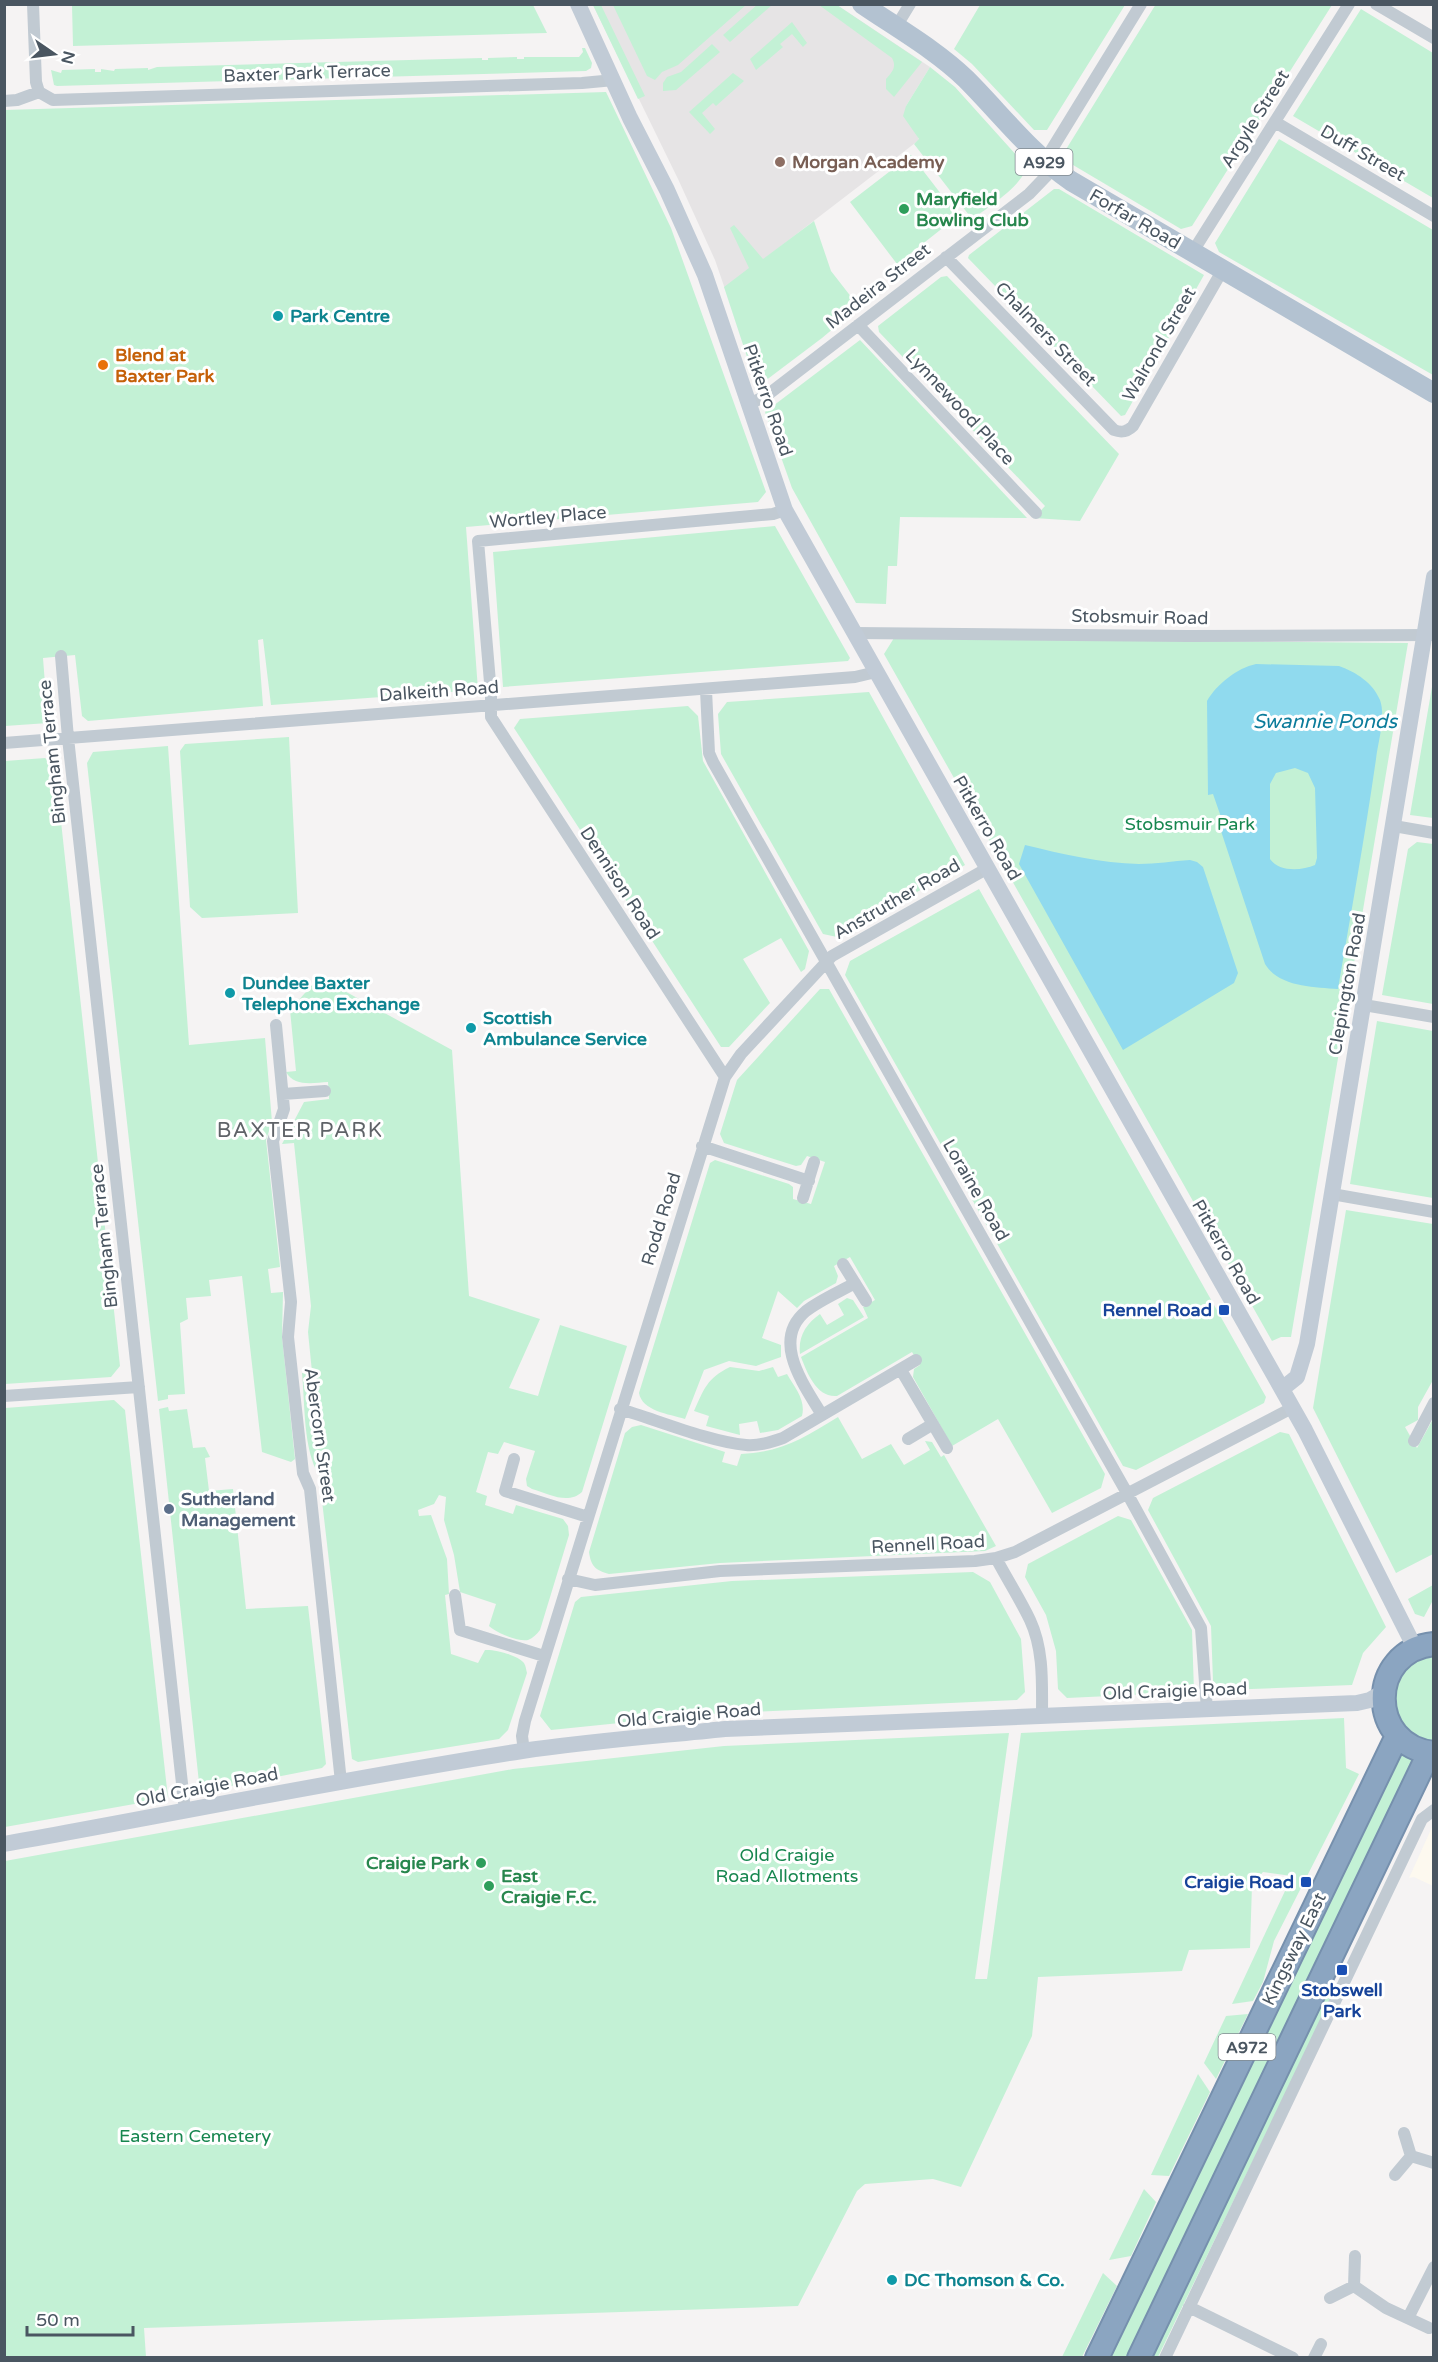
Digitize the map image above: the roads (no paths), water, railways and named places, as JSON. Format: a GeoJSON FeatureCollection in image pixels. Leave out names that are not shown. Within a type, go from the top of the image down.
{"type":"FeatureCollection","features":[{"type":"Feature","properties":{"kind":"highway"},"geometry":{"type":"LineString","coordinates":[[1397,1736],[1385,1716],[1382,1693],[1386,1678],[1404,1655],[1428,1645]]}},
{"type":"Feature","properties":{"kind":"highway","name":"Kingsway East"},"geometry":{"type":"LineString","coordinates":[[1097,2358],[1397,1736],[1412,1747],[1431,1753],[1139,2358]]}},
{"type":"Feature","properties":{"kind":"main road","name":"Forfar Road"},"geometry":{"type":"LineString","coordinates":[[862,4],[947,62],[1049,165],[1222,271],[1434,393]]}},
{"type":"Feature","properties":{"kind":"street"},"geometry":{"type":"LineString","coordinates":[[33,4],[36,82],[39,92]]}},
{"type":"Feature","properties":{"kind":"street","name":"Pitkerro Road"},"geometry":{"type":"LineString","coordinates":[[578,4],[705,275],[785,510],[1428,1645]]}},
{"type":"Feature","properties":{"kind":"street"},"geometry":{"type":"LineString","coordinates":[[896,27],[910,4]]}},
{"type":"Feature","properties":{"kind":"street","name":"Madeira Street"},"geometry":{"type":"LineString","coordinates":[[749,404],[766,396],[1029,194],[1049,165],[1140,4]]}},
{"type":"Feature","properties":{"kind":"street","name":"Argyle Street"},"geometry":{"type":"LineString","coordinates":[[1192,252],[1349,4]]}},
{"type":"Feature","properties":{"kind":"street"},"geometry":{"type":"LineString","coordinates":[[1376,4],[1434,38]]}},
{"type":"Feature","properties":{"kind":"street","name":"Baxter Park Terrace"},"geometry":{"type":"LineString","coordinates":[[4,101],[17,100],[39,92],[53,99],[582,83],[614,80]]}},
{"type":"Feature","properties":{"kind":"street","name":"Duff Street"},"geometry":{"type":"LineString","coordinates":[[1275,122],[1434,216]]}},
{"type":"Feature","properties":{"kind":"street","name":"Chalmers Street"},"geometry":{"type":"LineString","coordinates":[[946,256],[1114,430],[1123,432]]}},
{"type":"Feature","properties":{"kind":"street","name":"Walrond Street"},"geometry":{"type":"LineString","coordinates":[[1123,432],[1133,426],[1222,271]]}},
{"type":"Feature","properties":{"kind":"street","name":"Lynnewood Place"},"geometry":{"type":"LineString","coordinates":[[858,325],[1036,513]]}},
{"type":"Feature","properties":{"kind":"street","name":"Wortley Place"},"geometry":{"type":"LineString","coordinates":[[491,706],[478,541],[773,514],[785,510]]}},
{"type":"Feature","properties":{"kind":"street","name":"Clepington Road"},"geometry":{"type":"LineString","coordinates":[[1282,1389],[1297,1377],[1307,1344],[1394,826],[1430,635],[1434,577]]}},
{"type":"Feature","properties":{"kind":"street","name":"Stobsmuir Road"},"geometry":{"type":"LineString","coordinates":[[855,633],[1430,635]]}},
{"type":"Feature","properties":{"kind":"street","name":"Bingham Terrace"},"geometry":{"type":"LineString","coordinates":[[61,656],[185,1811]]}},
{"type":"Feature","properties":{"kind":"street","name":"Dalkeith Road"},"geometry":{"type":"LineString","coordinates":[[4,743],[706,690],[855,677],[876,672]]}},
{"type":"Feature","properties":{"kind":"street","name":"Loraine Road"},"geometry":{"type":"LineString","coordinates":[[706,690],[709,753],[713,762],[1127,1493],[1201,1628],[1207,1710]]}},
{"type":"Feature","properties":{"kind":"street","name":"Dennison Road"},"geometry":{"type":"LineString","coordinates":[[491,706],[491,717],[725,1077]]}},
{"type":"Feature","properties":{"kind":"street"},"geometry":{"type":"LineString","coordinates":[[1394,826],[1434,833]]}},
{"type":"Feature","properties":{"kind":"street","name":"Anstruther Road"},"geometry":{"type":"LineString","coordinates":[[827,963],[832,956],[988,868]]}},
{"type":"Feature","properties":{"kind":"street","name":"Rodd Road"},"geometry":{"type":"LineString","coordinates":[[524,1751],[522,1736],[525,1721],[544,1656],[725,1077],[741,1054],[827,963]]}},
{"type":"Feature","properties":{"kind":"street"},"geometry":{"type":"LineString","coordinates":[[1364,1005],[1434,1017]]}},
{"type":"Feature","properties":{"kind":"street","name":"Abercorn Street"},"geometry":{"type":"LineString","coordinates":[[276,1025],[284,1109],[273,1141],[291,1302],[288,1336],[303,1473],[310,1489],[341,1782]]}},
{"type":"Feature","properties":{"kind":"street"},"geometry":{"type":"LineString","coordinates":[[283,1094],[325,1091]]}},
{"type":"Feature","properties":{"kind":"street"},"geometry":{"type":"LineString","coordinates":[[702,1146],[808,1180]]}},
{"type":"Feature","properties":{"kind":"street"},"geometry":{"type":"LineString","coordinates":[[803,1198],[814,1162]]}},
{"type":"Feature","properties":{"kind":"street"},"geometry":{"type":"LineString","coordinates":[[1332,1194],[1434,1212]]}},
{"type":"Feature","properties":{"kind":"street"},"geometry":{"type":"LineString","coordinates":[[843,1264],[866,1301]]}},
{"type":"Feature","properties":{"kind":"street"},"geometry":{"type":"LineString","coordinates":[[822,1415],[798,1373],[792,1359],[790,1342],[796,1324],[806,1312],[855,1283]]}},
{"type":"Feature","properties":{"kind":"street"},"geometry":{"type":"LineString","coordinates":[[620,1409],[728,1442],[748,1445],[766,1443],[783,1438],[916,1360]]}},
{"type":"Feature","properties":{"kind":"street"},"geometry":{"type":"LineString","coordinates":[[901,1370],[947,1448]]}},
{"type":"Feature","properties":{"kind":"street"},"geometry":{"type":"LineString","coordinates":[[4,1396],[139,1387]]}},
{"type":"Feature","properties":{"kind":"street"},"geometry":{"type":"LineString","coordinates":[[1414,1441],[1434,1403]]}},
{"type":"Feature","properties":{"kind":"street","name":"Rennell Road"},"geometry":{"type":"LineString","coordinates":[[568,1579],[596,1585],[720,1571],[909,1564],[996,1558],[1015,1552],[1292,1408]]}},
{"type":"Feature","properties":{"kind":"street"},"geometry":{"type":"LineString","coordinates":[[908,1439],[933,1424]]}},
{"type":"Feature","properties":{"kind":"street"},"geometry":{"type":"LineString","coordinates":[[514,1460],[505,1491],[588,1517]]}},
{"type":"Feature","properties":{"kind":"street"},"geometry":{"type":"LineString","coordinates":[[996,1558],[1030,1621],[1040,1652],[1042,1716]]}},
{"type":"Feature","properties":{"kind":"street"},"geometry":{"type":"LineString","coordinates":[[455,1595],[460,1630],[544,1656]]}},
{"type":"Feature","properties":{"kind":"street","name":"Old Craigie Road"},"geometry":{"type":"LineString","coordinates":[[4,1844],[524,1751],[725,1729],[1357,1703],[1370,1700],[1382,1693]]}},
{"type":"Feature","properties":{"kind":"street"},"geometry":{"type":"LineString","coordinates":[[1165,2358],[1422,1819],[1434,1810]]}},
{"type":"Feature","properties":{"kind":"street"},"geometry":{"type":"LineString","coordinates":[[1404,2133],[1411,2156]]}},
{"type":"Feature","properties":{"kind":"street"},"geometry":{"type":"LineString","coordinates":[[1411,2156],[1434,2163]]}},
{"type":"Feature","properties":{"kind":"street"},"geometry":{"type":"LineString","coordinates":[[1395,2175],[1411,2156]]}},
{"type":"Feature","properties":{"kind":"street"},"geometry":{"type":"LineString","coordinates":[[1354,2286],[1355,2256]]}},
{"type":"Feature","properties":{"kind":"street"},"geometry":{"type":"LineString","coordinates":[[1408,2318],[1431,2281],[1434,2267]]}},
{"type":"Feature","properties":{"kind":"street"},"geometry":{"type":"LineString","coordinates":[[1330,2298],[1354,2286]]}},
{"type":"Feature","properties":{"kind":"street"},"geometry":{"type":"LineString","coordinates":[[1354,2286],[1386,2308],[1429,2328]]}},
{"type":"Feature","properties":{"kind":"street"},"geometry":{"type":"LineString","coordinates":[[1189,2307],[1293,2358]]}},
{"type":"Feature","properties":{"kind":"street"},"geometry":{"type":"LineString","coordinates":[[1314,2358],[1321,2344]]}},
{"type":"Feature","properties":{"kind":"water","name":"Swannie Ponds"},"geometry":{"type":"Polygon","coordinates":[[[1256,664],[1339,666],[1352,671],[1373,688],[1382,707],[1381,730],[1363,846],[1338,989],[1288,981],[1271,972],[1265,964],[1217,819],[1221,817],[1213,794],[1208,795],[1207,701],[1228,678],[1256,664]],[[1295,768],[1276,773],[1270,784],[1270,859],[1285,868],[1309,867],[1315,865],[1317,858],[1315,788],[1308,773],[1295,768]]]}},
{"type":"Feature","properties":{"kind":"water"},"geometry":{"type":"Polygon","coordinates":[[[1025,845],[1110,862],[1152,864],[1190,860],[1197,862],[1203,867],[1238,973],[1234,983],[1123,1050],[1019,864],[1025,845]]]}},
{"type":"Feature","properties":{"kind":"place","name":"Morgan Academy"},"geometry":{"type":"Point","coordinates":[780,162]}},
{"type":"Feature","properties":{"kind":"place","name":"Maryfield Bowling Club"},"geometry":{"type":"Point","coordinates":[904,209]}},
{"type":"Feature","properties":{"kind":"place","name":"Park Centre"},"geometry":{"type":"Point","coordinates":[278,316]}},
{"type":"Feature","properties":{"kind":"place","name":"Blend at Baxter Park"},"geometry":{"type":"Point","coordinates":[103,365]}},
{"type":"Feature","properties":{"kind":"place","name":"Dundee Baxter Telephone Exchange"},"geometry":{"type":"Point","coordinates":[230,993]}},
{"type":"Feature","properties":{"kind":"place","name":"Scottish Ambulance Service"},"geometry":{"type":"Point","coordinates":[471,1028]}},
{"type":"Feature","properties":{"kind":"place","name":"Rennel Road"},"geometry":{"type":"Point","coordinates":[1224,1310]}},
{"type":"Feature","properties":{"kind":"place","name":"Sutherland Management"},"geometry":{"type":"Point","coordinates":[169,1509]}},
{"type":"Feature","properties":{"kind":"place","name":"Craigie Park"},"geometry":{"type":"Point","coordinates":[481,1863]}},
{"type":"Feature","properties":{"kind":"place","name":"Craigie Road"},"geometry":{"type":"Point","coordinates":[1306,1882]}},
{"type":"Feature","properties":{"kind":"place","name":"East Craigie F.C."},"geometry":{"type":"Point","coordinates":[489,1886]}},
{"type":"Feature","properties":{"kind":"place","name":"Stobswell Park"},"geometry":{"type":"Point","coordinates":[1342,1970]}},
{"type":"Feature","properties":{"kind":"place","name":"DC Thomson & Co."},"geometry":{"type":"Point","coordinates":[892,2280]}},
{"type":"Feature","properties":{"kind":"district","name":"BAXTER PARK"},"geometry":{"type":"Point","coordinates":[300,1130]}},
{"type":"Feature","properties":{"kind":"park label","name":"Stobsmuir Park"},"geometry":{"type":"Point","coordinates":[1190,824]}},
{"type":"Feature","properties":{"kind":"park label","name":"Old Craigie Road Allotments"},"geometry":{"type":"Point","coordinates":[787,1865]}},
{"type":"Feature","properties":{"kind":"park label","name":"Eastern Cemetery"},"geometry":{"type":"Point","coordinates":[195,2136]}}]}
